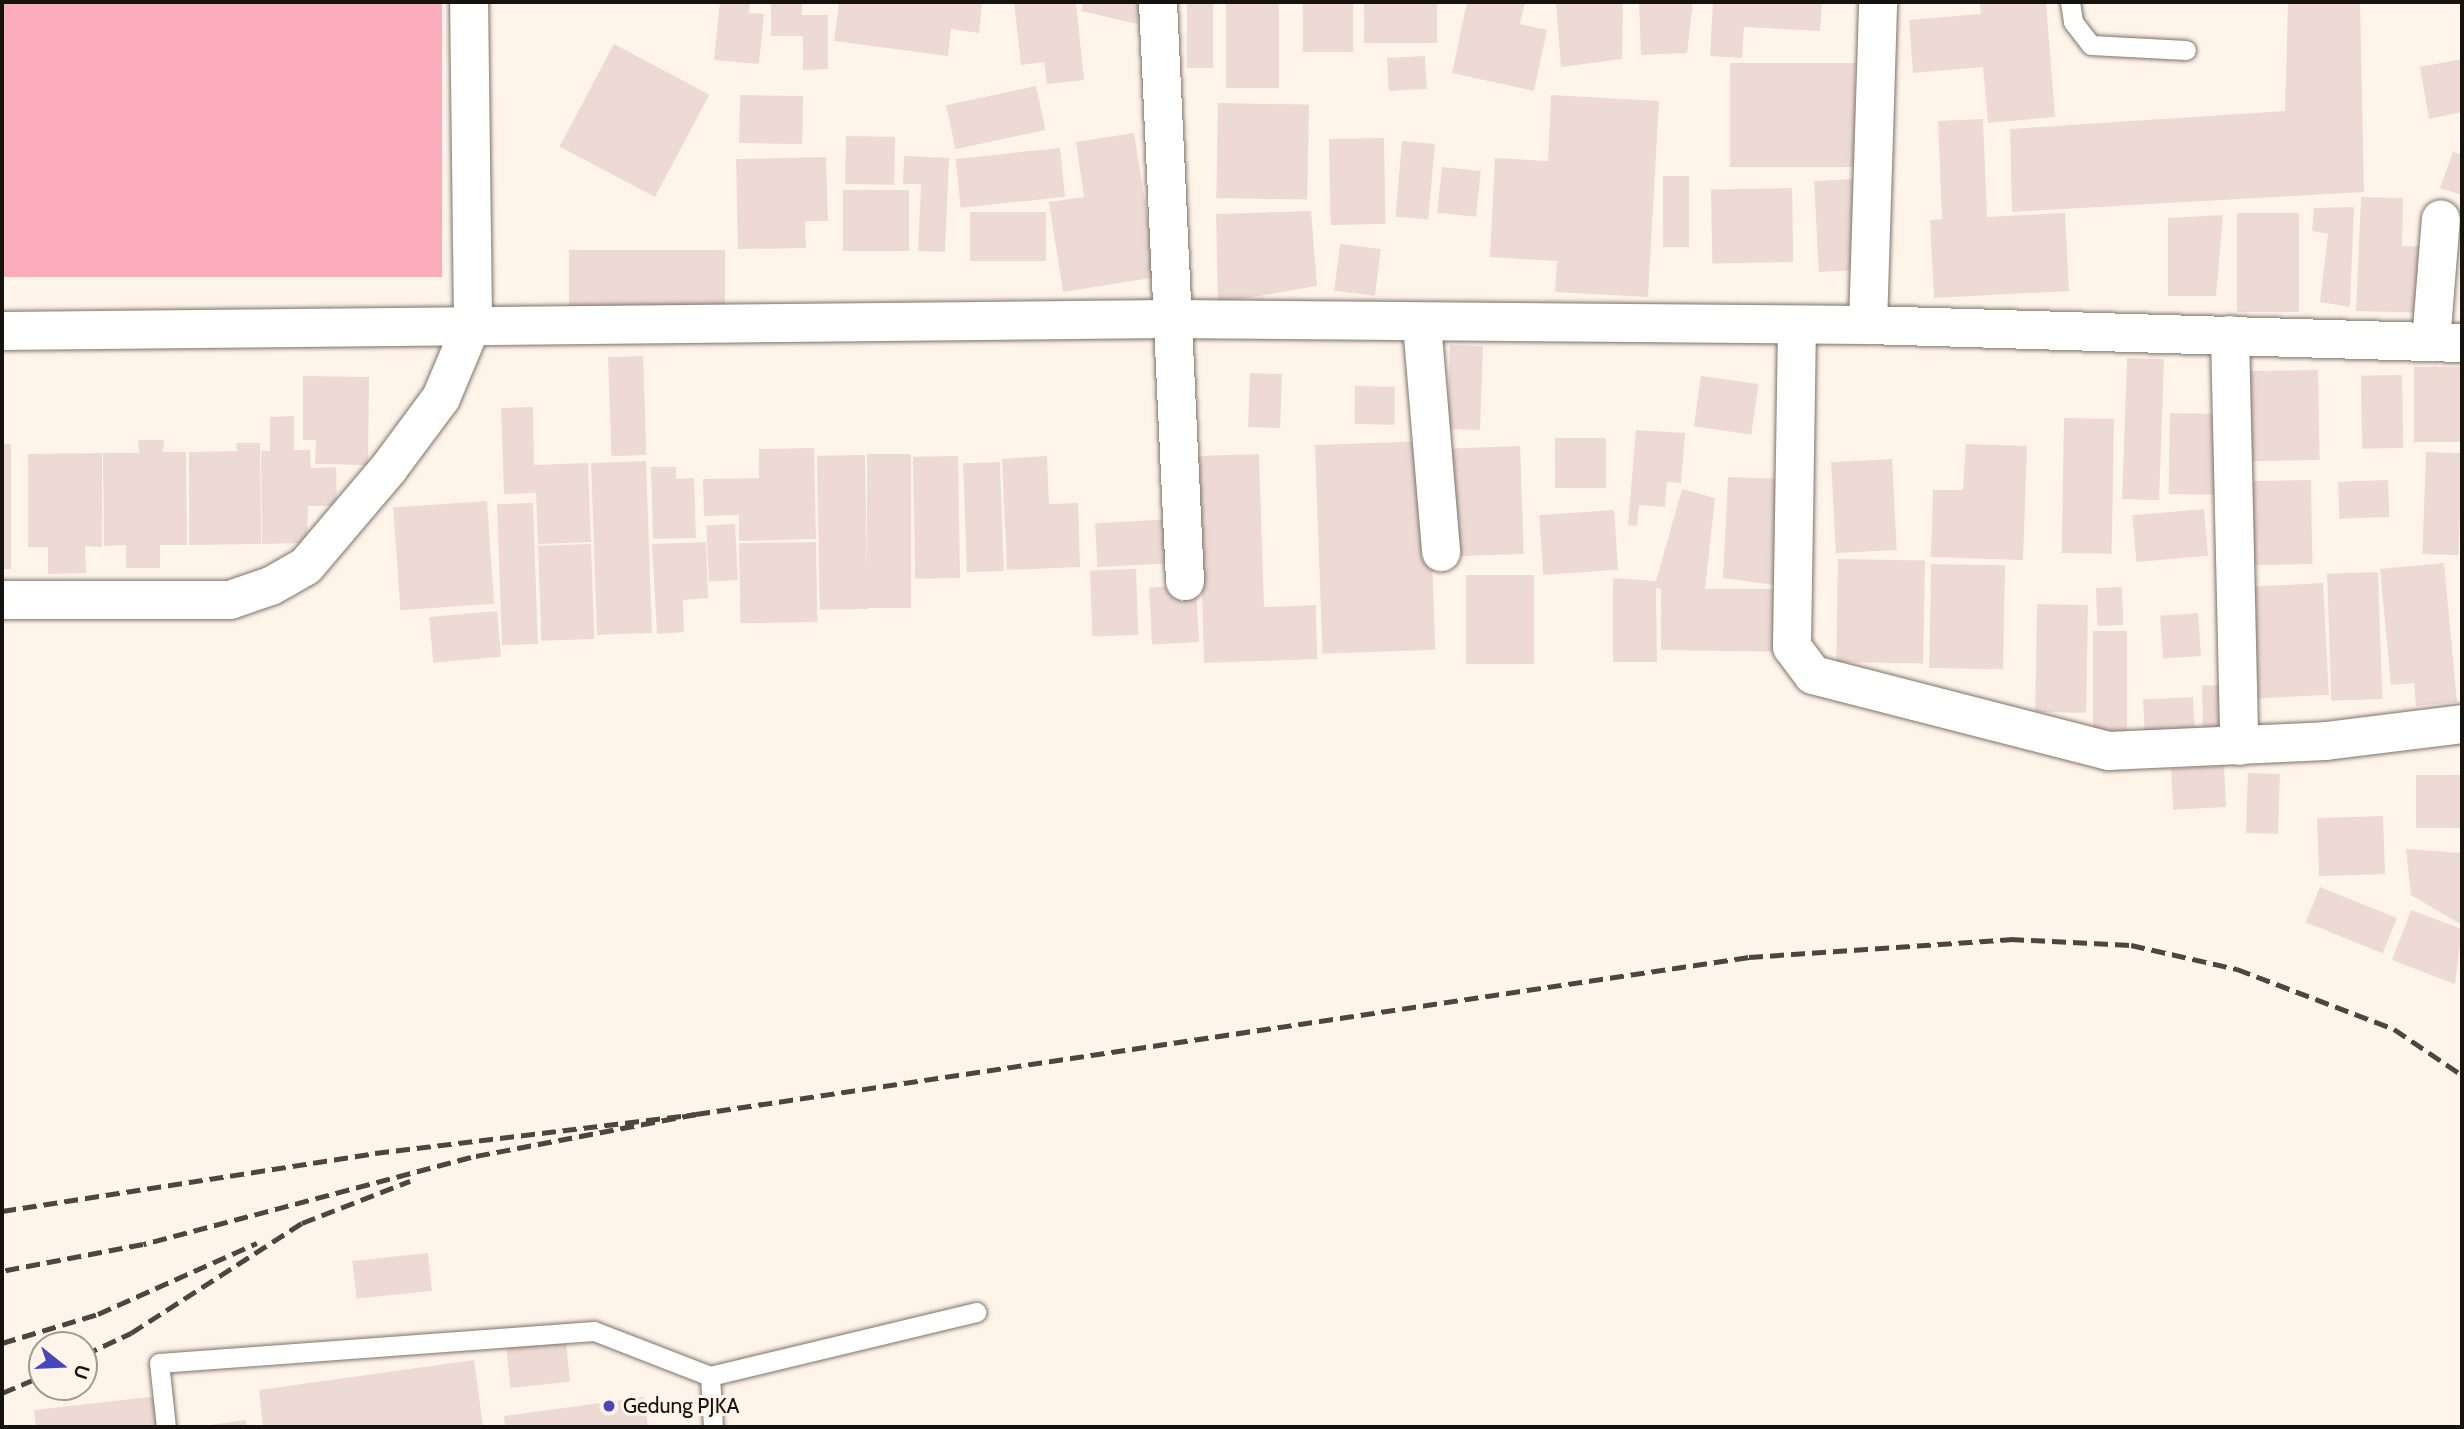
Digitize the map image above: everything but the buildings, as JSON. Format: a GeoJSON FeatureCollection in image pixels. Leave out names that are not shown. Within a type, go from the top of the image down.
{"type":"FeatureCollection","features":[{"type":"Feature","properties":{"kind":"street"},"geometry":{"type":"LineString","coordinates":[[2,600],[230,600],[306,566],[441,398],[473,323],[470,2]]}},
{"type":"Feature","properties":{"kind":"street"},"geometry":{"type":"LineString","coordinates":[[1158,2],[1169,319],[1185,581]]}},
{"type":"Feature","properties":{"kind":"street"},"geometry":{"type":"LineString","coordinates":[[1868,326],[1878,2]]}},
{"type":"Feature","properties":{"kind":"street"},"geometry":{"type":"LineString","coordinates":[[2,331],[473,323],[1169,319],[1422,324],[1868,326],[2446,343],[2441,219]]}},
{"type":"Feature","properties":{"kind":"street"},"geometry":{"type":"LineString","coordinates":[[1422,324],[1441,552]]}},
{"type":"Feature","properties":{"kind":"street"},"geometry":{"type":"LineString","coordinates":[[1797,326],[1792,647],[1799,663],[1840,687],[2062,743],[2108,751],[2239,746],[2462,724]]}},
{"type":"Feature","properties":{"kind":"street"},"geometry":{"type":"LineString","coordinates":[[2230,335],[2239,746]]}},
{"type":"Feature","properties":{"kind":"lane"},"geometry":{"type":"LineString","coordinates":[[2070,2],[2073,22],[2091,45],[2186,50]]}},
{"type":"Feature","properties":{"kind":"lane"},"geometry":{"type":"LineString","coordinates":[[166,1427],[159,1363],[594,1331],[710,1376],[976,1312]]}},
{"type":"Feature","properties":{"kind":"lane"},"geometry":{"type":"LineString","coordinates":[[710,1376],[713,1427]]}},
{"type":"Feature","properties":{"kind":"shaded area"},"geometry":{"type":"Polygon","coordinates":[[[2,2],[442,2],[442,277],[2,277],[2,2]]]}},
{"type":"Feature","properties":{"kind":"railway"},"geometry":{"type":"LineString","coordinates":[[696,1114],[1749,957],[2010,939],[2131,945],[2237,969],[2394,1029],[2462,1075]]}},
{"type":"Feature","properties":{"kind":"railway"},"geometry":{"type":"LineString","coordinates":[[2,1211],[375,1153],[696,1114],[471,1157],[143,1244],[2,1271]]}},
{"type":"Feature","properties":{"kind":"railway"},"geometry":{"type":"LineString","coordinates":[[98,1348],[131,1333],[302,1223],[410,1181]]}},
{"type":"Feature","properties":{"kind":"railway"},"geometry":{"type":"LineString","coordinates":[[2,1343],[98,1314],[257,1243]]}},
{"type":"Feature","properties":{"kind":"railway"},"geometry":{"type":"LineString","coordinates":[[2,1393],[28,1382]]}},
{"type":"Feature","properties":{"kind":"place","name":"Gedung PJKA"},"geometry":{"type":"Point","coordinates":[609,1406]}}]}
